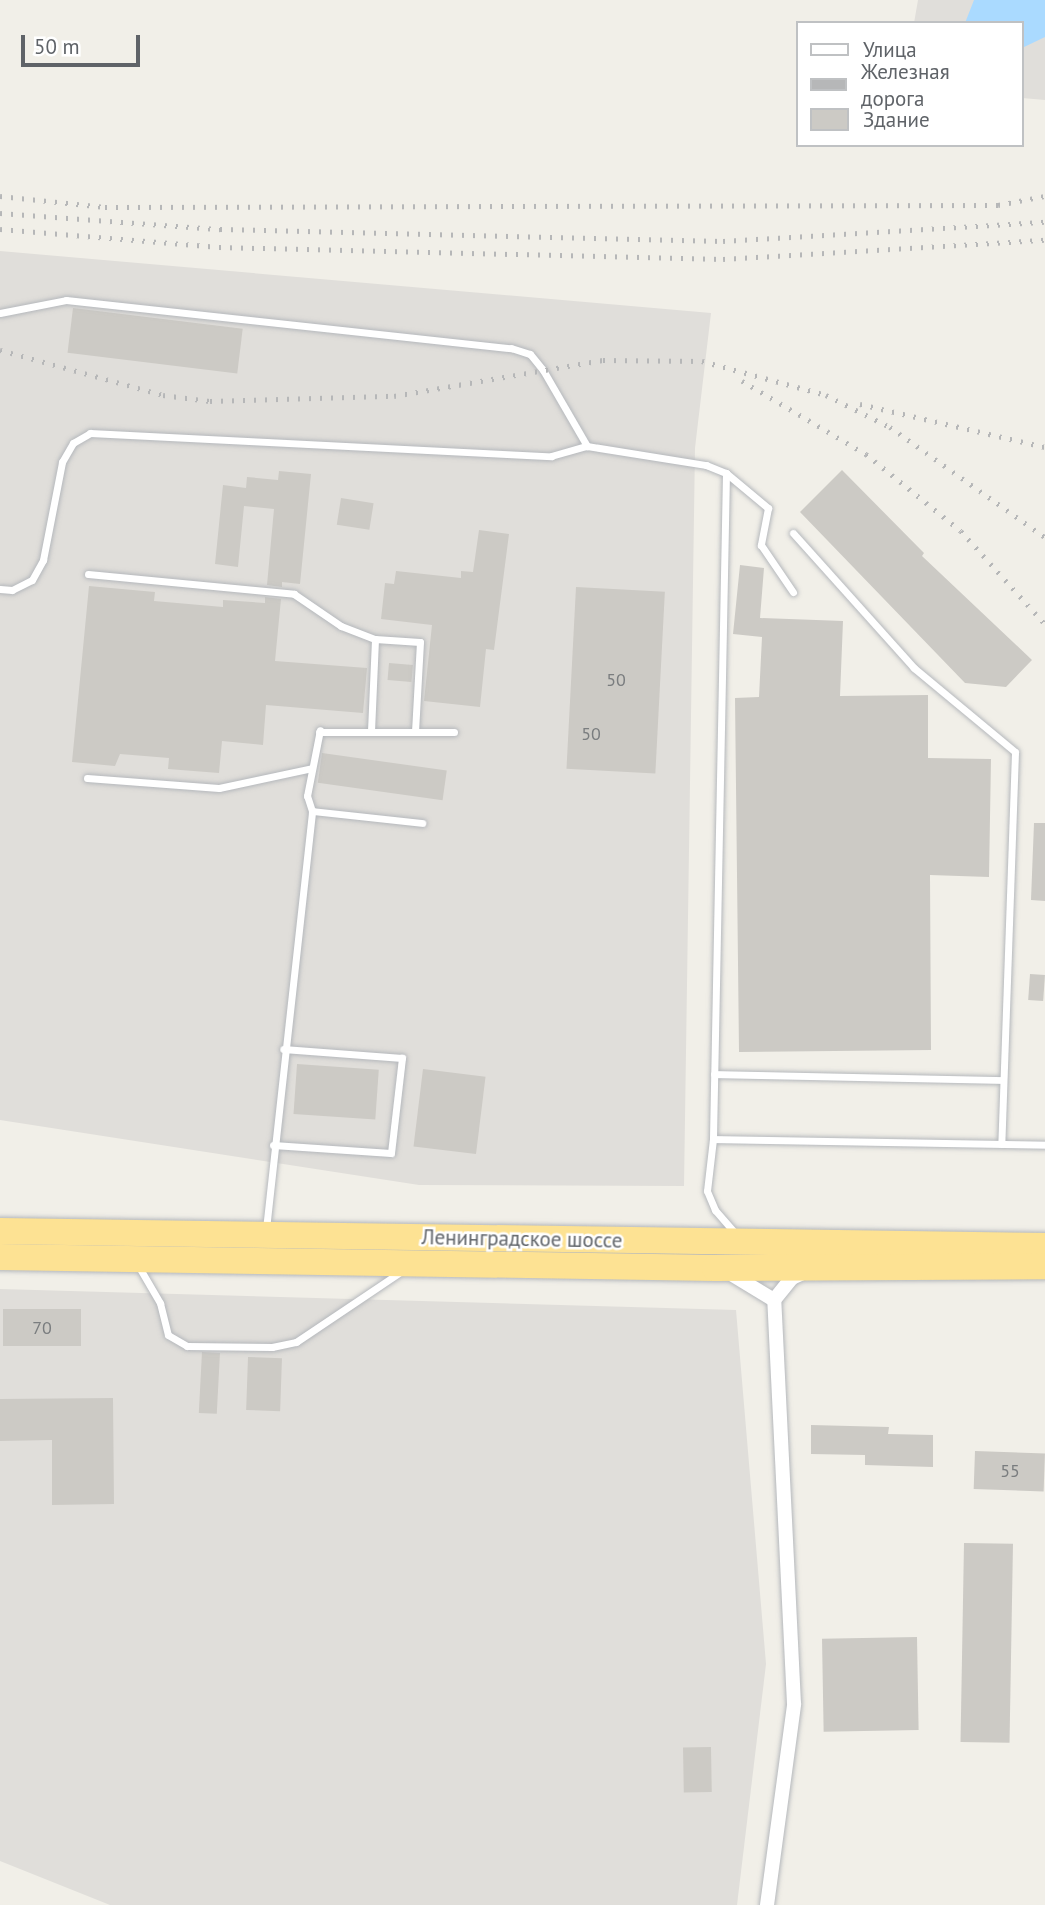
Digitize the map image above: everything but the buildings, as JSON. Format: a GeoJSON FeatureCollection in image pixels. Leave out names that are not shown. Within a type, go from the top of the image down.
{"type":"FeatureCollection","features":[{"type":"Feature","properties":{"kind":"highway","name":"Ленинградское шоссе"},"geometry":{"type":"LineString","coordinates":[[0,1231],[423,1262],[715,1268],[1045,1266]]}},
{"type":"Feature","properties":{"kind":"highway","name":"Ленинградское шоссе"},"geometry":{"type":"LineString","coordinates":[[0,1257],[127,1258],[264,1249],[745,1242],[1045,1246]]}},
{"type":"Feature","properties":{"kind":"street"},"geometry":{"type":"LineString","coordinates":[[715,1268],[746,1279],[774,1300]]}},
{"type":"Feature","properties":{"kind":"street"},"geometry":{"type":"LineString","coordinates":[[767,1905],[794,1704],[774,1300],[792,1278],[814,1268]]}},
{"type":"Feature","properties":{"kind":"lane"},"geometry":{"type":"LineString","coordinates":[[0,313],[66,300],[511,348],[530,354],[543,370],[587,446]]}},
{"type":"Feature","properties":{"kind":"lane"},"geometry":{"type":"LineString","coordinates":[[0,589],[12,590],[32,580],[37,570],[62,461],[73,443],[90,433],[551,456],[587,446],[706,465],[726,474],[768,508],[761,545],[793,592]]}},
{"type":"Feature","properties":{"kind":"lane"},"geometry":{"type":"LineString","coordinates":[[726,474],[713,1139],[707,1191],[727,1226],[745,1242]]}},
{"type":"Feature","properties":{"kind":"lane"},"geometry":{"type":"LineString","coordinates":[[793,533],[914,668],[1015,752],[1001,1144]]}},
{"type":"Feature","properties":{"kind":"lane"},"geometry":{"type":"LineString","coordinates":[[88,574],[294,594],[341,626],[375,639],[421,642],[415,731]]}},
{"type":"Feature","properties":{"kind":"lane"},"geometry":{"type":"LineString","coordinates":[[371,731],[375,639]]}},
{"type":"Feature","properties":{"kind":"lane"},"geometry":{"type":"LineString","coordinates":[[264,1249],[283,1049],[312,811],[307,796],[320,730],[454,732]]}},
{"type":"Feature","properties":{"kind":"lane"},"geometry":{"type":"LineString","coordinates":[[86,778],[219,788],[312,771]]}},
{"type":"Feature","properties":{"kind":"lane"},"geometry":{"type":"LineString","coordinates":[[312,811],[422,822]]}},
{"type":"Feature","properties":{"kind":"lane"},"geometry":{"type":"LineString","coordinates":[[274,1145],[391,1153],[402,1058],[283,1049]]}},
{"type":"Feature","properties":{"kind":"lane"},"geometry":{"type":"LineString","coordinates":[[714,1074],[1003,1080]]}},
{"type":"Feature","properties":{"kind":"lane"},"geometry":{"type":"LineString","coordinates":[[713,1139],[1045,1145]]}},
{"type":"Feature","properties":{"kind":"lane"},"geometry":{"type":"LineString","coordinates":[[127,1258],[141,1269],[160,1303],[168,1335],[187,1346],[272,1347],[296,1342],[397,1274],[423,1262]]}},
{"type":"Feature","properties":{"kind":"shaded area"},"geometry":{"type":"Polygon","coordinates":[[[918,0],[1045,0],[1045,100],[1024,98],[1024,21],[914,21],[918,0]]]}},
{"type":"Feature","properties":{"kind":"shaded area"},"geometry":{"type":"Polygon","coordinates":[[[0,251],[711,313],[695,448],[684,1186],[419,1185],[0,1120],[0,251]]]}},
{"type":"Feature","properties":{"kind":"shaded area"},"geometry":{"type":"Polygon","coordinates":[[[0,1289],[736,1310],[766,1664],[737,1905],[110,1905],[0,1861],[0,1289]]]}},
{"type":"Feature","properties":{"kind":"water"},"geometry":{"type":"Polygon","coordinates":[[[974,0],[1045,0],[1045,37],[1024,47],[1024,21],[966,21],[974,0]]]}},
{"type":"Feature","properties":{"kind":"railway"},"geometry":{"type":"LineString","coordinates":[[0,196],[105,207],[998,205],[1045,196]]}},
{"type":"Feature","properties":{"kind":"railway"},"geometry":{"type":"LineString","coordinates":[[0,213],[220,229],[723,241],[1045,222]]}},
{"type":"Feature","properties":{"kind":"railway"},"geometry":{"type":"LineString","coordinates":[[0,229],[219,247],[723,259],[1045,240]]}},
{"type":"Feature","properties":{"kind":"railway"},"geometry":{"type":"LineString","coordinates":[[0,350],[163,395],[210,401],[394,396],[603,360],[702,361],[826,395],[890,427],[1045,537]]}},
{"type":"Feature","properties":{"kind":"railway"},"geometry":{"type":"LineString","coordinates":[[742,381],[866,454],[961,531],[1045,624]]}},
{"type":"Feature","properties":{"kind":"railway"},"geometry":{"type":"LineString","coordinates":[[860,404],[1045,447]]}}]}
